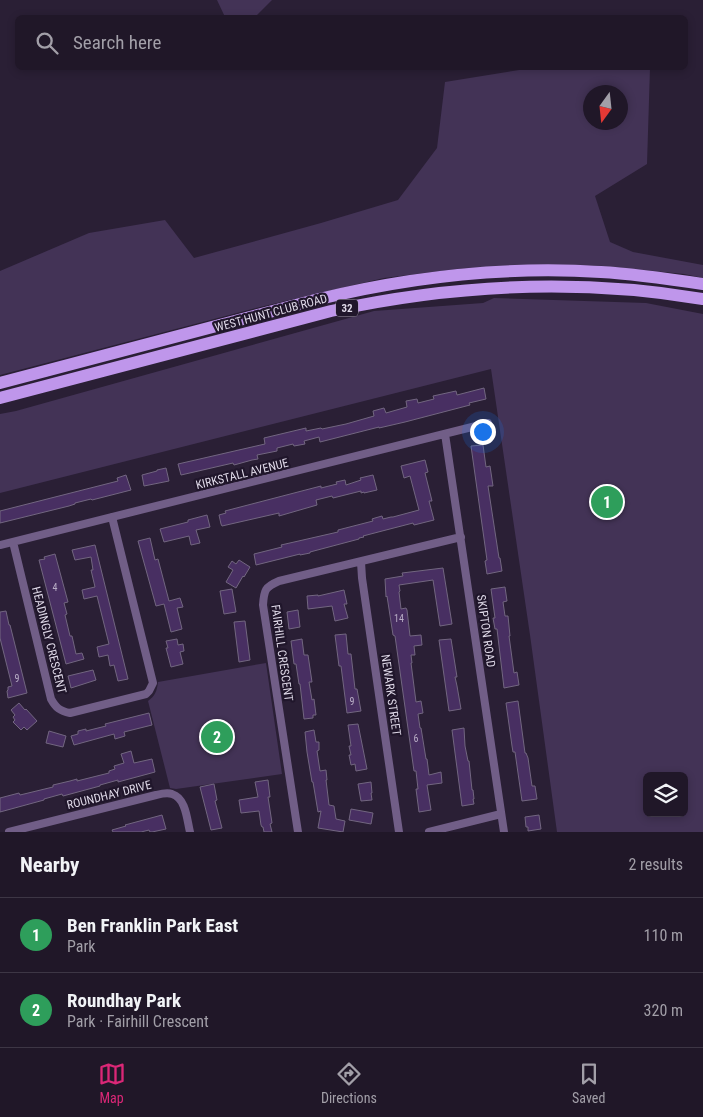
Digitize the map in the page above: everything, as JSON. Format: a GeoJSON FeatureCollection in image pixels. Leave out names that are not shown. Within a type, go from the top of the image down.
{"type":"FeatureCollection","features":[{"type":"Feature","properties":{"kind":"main road","name":"WEST HUNT CLUB ROAD"},"geometry":{"type":"LineString","coordinates":[[0,383],[315,300],[406,281],[498,272],[571,271],[626,274],[703,284]]}},
{"type":"Feature","properties":{"kind":"main road","name":"WEST HUNT CLUB ROAD"},"geometry":{"type":"LineString","coordinates":[[0,398],[331,311],[426,294],[505,287],[578,286],[637,290],[703,299]]}},
{"type":"Feature","properties":{"kind":"street","name":"KIRKSTALL AVENUE"},"geometry":{"type":"LineString","coordinates":[[0,545],[488,423]]}},
{"type":"Feature","properties":{"kind":"street","name":"SKIPTON ROAD"},"geometry":{"type":"LineString","coordinates":[[445,434],[504,832]]}},
{"type":"Feature","properties":{"kind":"street","name":"HEADINGLY CRESCENT"},"geometry":{"type":"LineString","coordinates":[[13,542],[51,699],[56,707],[61,711],[70,713],[146,694],[153,683],[112,517]]}},
{"type":"Feature","properties":{"kind":"street","name":"FAIRHILL CRESCENT"},"geometry":{"type":"LineString","coordinates":[[298,832],[263,605],[264,593],[268,586],[279,581],[461,537]]}},
{"type":"Feature","properties":{"kind":"street","name":"NEWARK STREET"},"geometry":{"type":"LineString","coordinates":[[361,562],[400,832]]}},
{"type":"Feature","properties":{"kind":"street","name":"ROUNDHAY DRIVE"},"geometry":{"type":"LineString","coordinates":[[9,832],[156,795],[170,794],[180,800],[186,812],[190,832]]}},
{"type":"Feature","properties":{"kind":"street"},"geometry":{"type":"LineString","coordinates":[[429,832],[501,814]]}},
{"type":"Feature","properties":{"kind":"shaded area"},"geometry":{"type":"Polygon","coordinates":[[[217,0],[272,0],[257,15],[224,15],[217,0]]]}},
{"type":"Feature","properties":{"kind":"shaded area"},"geometry":{"type":"Polygon","coordinates":[[[520,70],[650,70],[647,164],[595,196],[610,242],[633,252],[703,265],[703,278],[684,274],[593,265],[465,268],[384,278],[260,307],[0,375],[0,271],[89,233],[165,220],[194,258],[398,200],[437,148],[445,82],[520,70]]]}},
{"type":"Feature","properties":{"kind":"shaded area"},"geometry":{"type":"Polygon","coordinates":[[[494,298],[646,303],[703,314],[703,832],[557,832],[491,369],[0,493],[0,414],[374,311],[483,303],[494,298]]]}},
{"type":"Feature","properties":{"kind":"shaded area"},"geometry":{"type":"Polygon","coordinates":[[[266,663],[282,774],[176,789],[170,788],[148,701],[155,693],[158,682],[266,663]]]}},
{"type":"Feature","properties":{"kind":"building"},"geometry":{"type":"Polygon","coordinates":[[[484,388],[486,399],[469,403],[470,405],[320,442],[319,437],[304,441],[305,444],[294,446],[293,444],[277,448],[277,451],[257,455],[258,459],[234,465],[233,463],[181,475],[178,464],[265,444],[264,438],[306,428],[306,431],[346,424],[374,416],[373,411],[384,408],[386,413],[407,407],[406,401],[417,399],[418,403],[434,399],[433,396],[456,391],[457,395],[484,388]]]}},
{"type":"Feature","properties":{"kind":"building"},"geometry":{"type":"Polygon","coordinates":[[[483,445],[486,467],[490,466],[493,486],[488,486],[502,571],[487,574],[485,561],[487,560],[471,446],[483,445]]]}},
{"type":"Feature","properties":{"kind":"building"},"geometry":{"type":"Polygon","coordinates":[[[425,460],[428,472],[425,473],[432,501],[429,501],[434,520],[414,525],[413,523],[363,536],[359,539],[310,553],[256,565],[254,554],[282,547],[281,545],[338,532],[338,530],[373,521],[372,519],[382,516],[383,519],[419,510],[410,476],[404,478],[401,466],[425,460]]]}},
{"type":"Feature","properties":{"kind":"building"},"geometry":{"type":"Polygon","coordinates":[[[166,468],[169,481],[144,486],[142,475],[166,468]]]}},
{"type":"Feature","properties":{"kind":"building"},"geometry":{"type":"Polygon","coordinates":[[[126,475],[131,490],[0,523],[0,511],[118,481],[117,478],[126,475]]]}},
{"type":"Feature","properties":{"kind":"building"},"geometry":{"type":"Polygon","coordinates":[[[373,475],[377,490],[364,493],[361,493],[361,491],[316,500],[317,505],[279,516],[279,513],[222,526],[221,524],[219,515],[226,513],[225,511],[321,486],[321,488],[337,484],[336,482],[345,480],[346,485],[361,480],[360,478],[373,475]]]}},
{"type":"Feature","properties":{"kind":"building"},"geometry":{"type":"Polygon","coordinates":[[[207,515],[210,527],[196,530],[200,543],[191,545],[189,536],[164,542],[160,529],[207,515]]]}},
{"type":"Feature","properties":{"kind":"building"},"geometry":{"type":"Polygon","coordinates":[[[150,538],[155,560],[158,559],[169,601],[180,598],[183,607],[177,608],[182,629],[171,632],[164,604],[156,606],[138,541],[150,538]]]}},
{"type":"Feature","properties":{"kind":"building"},"geometry":{"type":"Polygon","coordinates":[[[95,545],[128,679],[118,681],[114,665],[110,666],[108,655],[99,657],[97,647],[109,644],[97,596],[84,599],[82,590],[95,587],[91,570],[93,570],[91,557],[75,560],[72,550],[95,545]]]}},
{"type":"Feature","properties":{"kind":"building"},"geometry":{"type":"Polygon","coordinates":[[[55,554],[68,602],[64,603],[70,636],[72,636],[76,654],[82,653],[84,659],[66,664],[39,560],[55,554]]]}},
{"type":"Feature","properties":{"kind":"building"},"geometry":{"type":"Polygon","coordinates":[[[239,560],[250,567],[236,588],[226,582],[233,570],[228,567],[232,561],[236,564],[239,560]]]}},
{"type":"Feature","properties":{"kind":"building"},"geometry":{"type":"Polygon","coordinates":[[[443,568],[452,624],[440,626],[433,580],[399,585],[401,609],[406,608],[407,610],[410,636],[421,635],[422,645],[414,646],[415,655],[411,655],[411,663],[416,702],[421,701],[423,713],[418,714],[429,775],[441,772],[442,783],[427,785],[431,810],[419,812],[416,771],[414,771],[395,636],[393,635],[386,597],[385,579],[403,576],[402,573],[443,568]]]}},
{"type":"Feature","properties":{"kind":"building"},"geometry":{"type":"Polygon","coordinates":[[[505,587],[507,601],[503,602],[505,616],[508,616],[514,673],[517,672],[519,685],[504,688],[497,629],[495,629],[493,618],[495,618],[491,589],[505,587]]]}},
{"type":"Feature","properties":{"kind":"building"},"geometry":{"type":"Polygon","coordinates":[[[232,589],[236,612],[224,614],[220,591],[232,589]]]}},
{"type":"Feature","properties":{"kind":"building"},"geometry":{"type":"Polygon","coordinates":[[[344,590],[347,604],[344,604],[348,618],[335,621],[332,606],[308,609],[307,596],[318,596],[344,590]]]}},
{"type":"Feature","properties":{"kind":"building"},"geometry":{"type":"Polygon","coordinates":[[[298,610],[300,627],[289,629],[287,612],[298,610]]]}},
{"type":"Feature","properties":{"kind":"building"},"geometry":{"type":"Polygon","coordinates":[[[6,611],[27,693],[8,698],[8,687],[12,686],[0,638],[0,612],[6,611]]]}},
{"type":"Feature","properties":{"kind":"building"},"geometry":{"type":"Polygon","coordinates":[[[245,621],[250,660],[239,662],[234,622],[245,621]]]}},
{"type":"Feature","properties":{"kind":"building"},"geometry":{"type":"Polygon","coordinates":[[[346,634],[348,654],[351,654],[355,689],[357,689],[361,711],[347,713],[335,635],[346,634]]]}},
{"type":"Feature","properties":{"kind":"building"},"geometry":{"type":"Polygon","coordinates":[[[177,639],[178,645],[183,644],[184,651],[180,652],[183,664],[171,667],[166,641],[177,639]]]}},
{"type":"Feature","properties":{"kind":"building"},"geometry":{"type":"Polygon","coordinates":[[[302,639],[304,655],[308,655],[312,682],[309,682],[316,715],[313,715],[313,718],[304,719],[300,684],[296,664],[294,664],[291,641],[302,639]]]}},
{"type":"Feature","properties":{"kind":"building"},"geometry":{"type":"Polygon","coordinates":[[[451,639],[461,709],[449,711],[439,640],[451,639]]]}},
{"type":"Feature","properties":{"kind":"building"},"geometry":{"type":"Polygon","coordinates":[[[93,670],[96,680],[71,688],[68,676],[93,670]]]}},
{"type":"Feature","properties":{"kind":"building"},"geometry":{"type":"Polygon","coordinates":[[[518,701],[525,753],[528,758],[532,786],[535,786],[537,799],[522,801],[506,703],[518,701]]]}},
{"type":"Feature","properties":{"kind":"building"},"geometry":{"type":"Polygon","coordinates":[[[19,703],[37,721],[27,730],[24,727],[21,730],[13,722],[15,715],[11,710],[19,703]]]}},
{"type":"Feature","properties":{"kind":"building"},"geometry":{"type":"Polygon","coordinates":[[[149,713],[152,725],[124,732],[125,736],[115,739],[114,734],[74,745],[71,736],[78,734],[78,731],[106,726],[105,724],[149,713]]]}},
{"type":"Feature","properties":{"kind":"building"},"geometry":{"type":"Polygon","coordinates":[[[358,724],[367,769],[356,771],[355,764],[351,765],[349,755],[351,755],[349,746],[351,746],[348,725],[358,724]]]}},
{"type":"Feature","properties":{"kind":"building"},"geometry":{"type":"Polygon","coordinates":[[[464,728],[474,804],[462,806],[452,730],[464,728]]]}},
{"type":"Feature","properties":{"kind":"building"},"geometry":{"type":"Polygon","coordinates":[[[314,730],[316,742],[319,742],[319,750],[317,751],[320,771],[326,770],[329,805],[334,806],[336,819],[345,821],[343,832],[318,828],[321,811],[318,812],[305,732],[314,730]]]}},
{"type":"Feature","properties":{"kind":"building"},"geometry":{"type":"Polygon","coordinates":[[[49,731],[66,736],[63,747],[46,743],[49,731]]]}},
{"type":"Feature","properties":{"kind":"building"},"geometry":{"type":"Polygon","coordinates":[[[131,751],[134,763],[152,759],[155,772],[118,782],[118,780],[63,796],[62,794],[0,812],[0,798],[19,793],[20,795],[77,779],[77,781],[109,773],[109,771],[115,769],[114,766],[124,763],[121,754],[131,751]]]}},
{"type":"Feature","properties":{"kind":"building"},"geometry":{"type":"Polygon","coordinates":[[[268,780],[272,832],[264,832],[259,811],[241,813],[239,800],[258,797],[255,782],[268,780]]]}},
{"type":"Feature","properties":{"kind":"building"},"geometry":{"type":"Polygon","coordinates":[[[371,782],[372,800],[361,801],[358,784],[371,782]]]}},
{"type":"Feature","properties":{"kind":"building"},"geometry":{"type":"Polygon","coordinates":[[[214,784],[217,800],[215,801],[222,828],[211,830],[200,787],[214,784]]]}},
{"type":"Feature","properties":{"kind":"building"},"geometry":{"type":"Polygon","coordinates":[[[351,809],[373,813],[371,824],[349,820],[351,809]]]}},
{"type":"Feature","properties":{"kind":"building"},"geometry":{"type":"Polygon","coordinates":[[[162,815],[166,829],[152,832],[149,830],[141,832],[113,832],[112,830],[125,825],[162,815]]]}},
{"type":"Feature","properties":{"kind":"building"},"geometry":{"type":"Polygon","coordinates":[[[539,815],[541,829],[528,831],[525,817],[539,815]]]}},
{"type":"Feature","properties":{"kind":"place","name":"Ben Franklin Park East"},"geometry":{"type":"Point","coordinates":[607,502]}},
{"type":"Feature","properties":{"kind":"place","name":"Roundhay Park"},"geometry":{"type":"Point","coordinates":[217,737]}}]}
